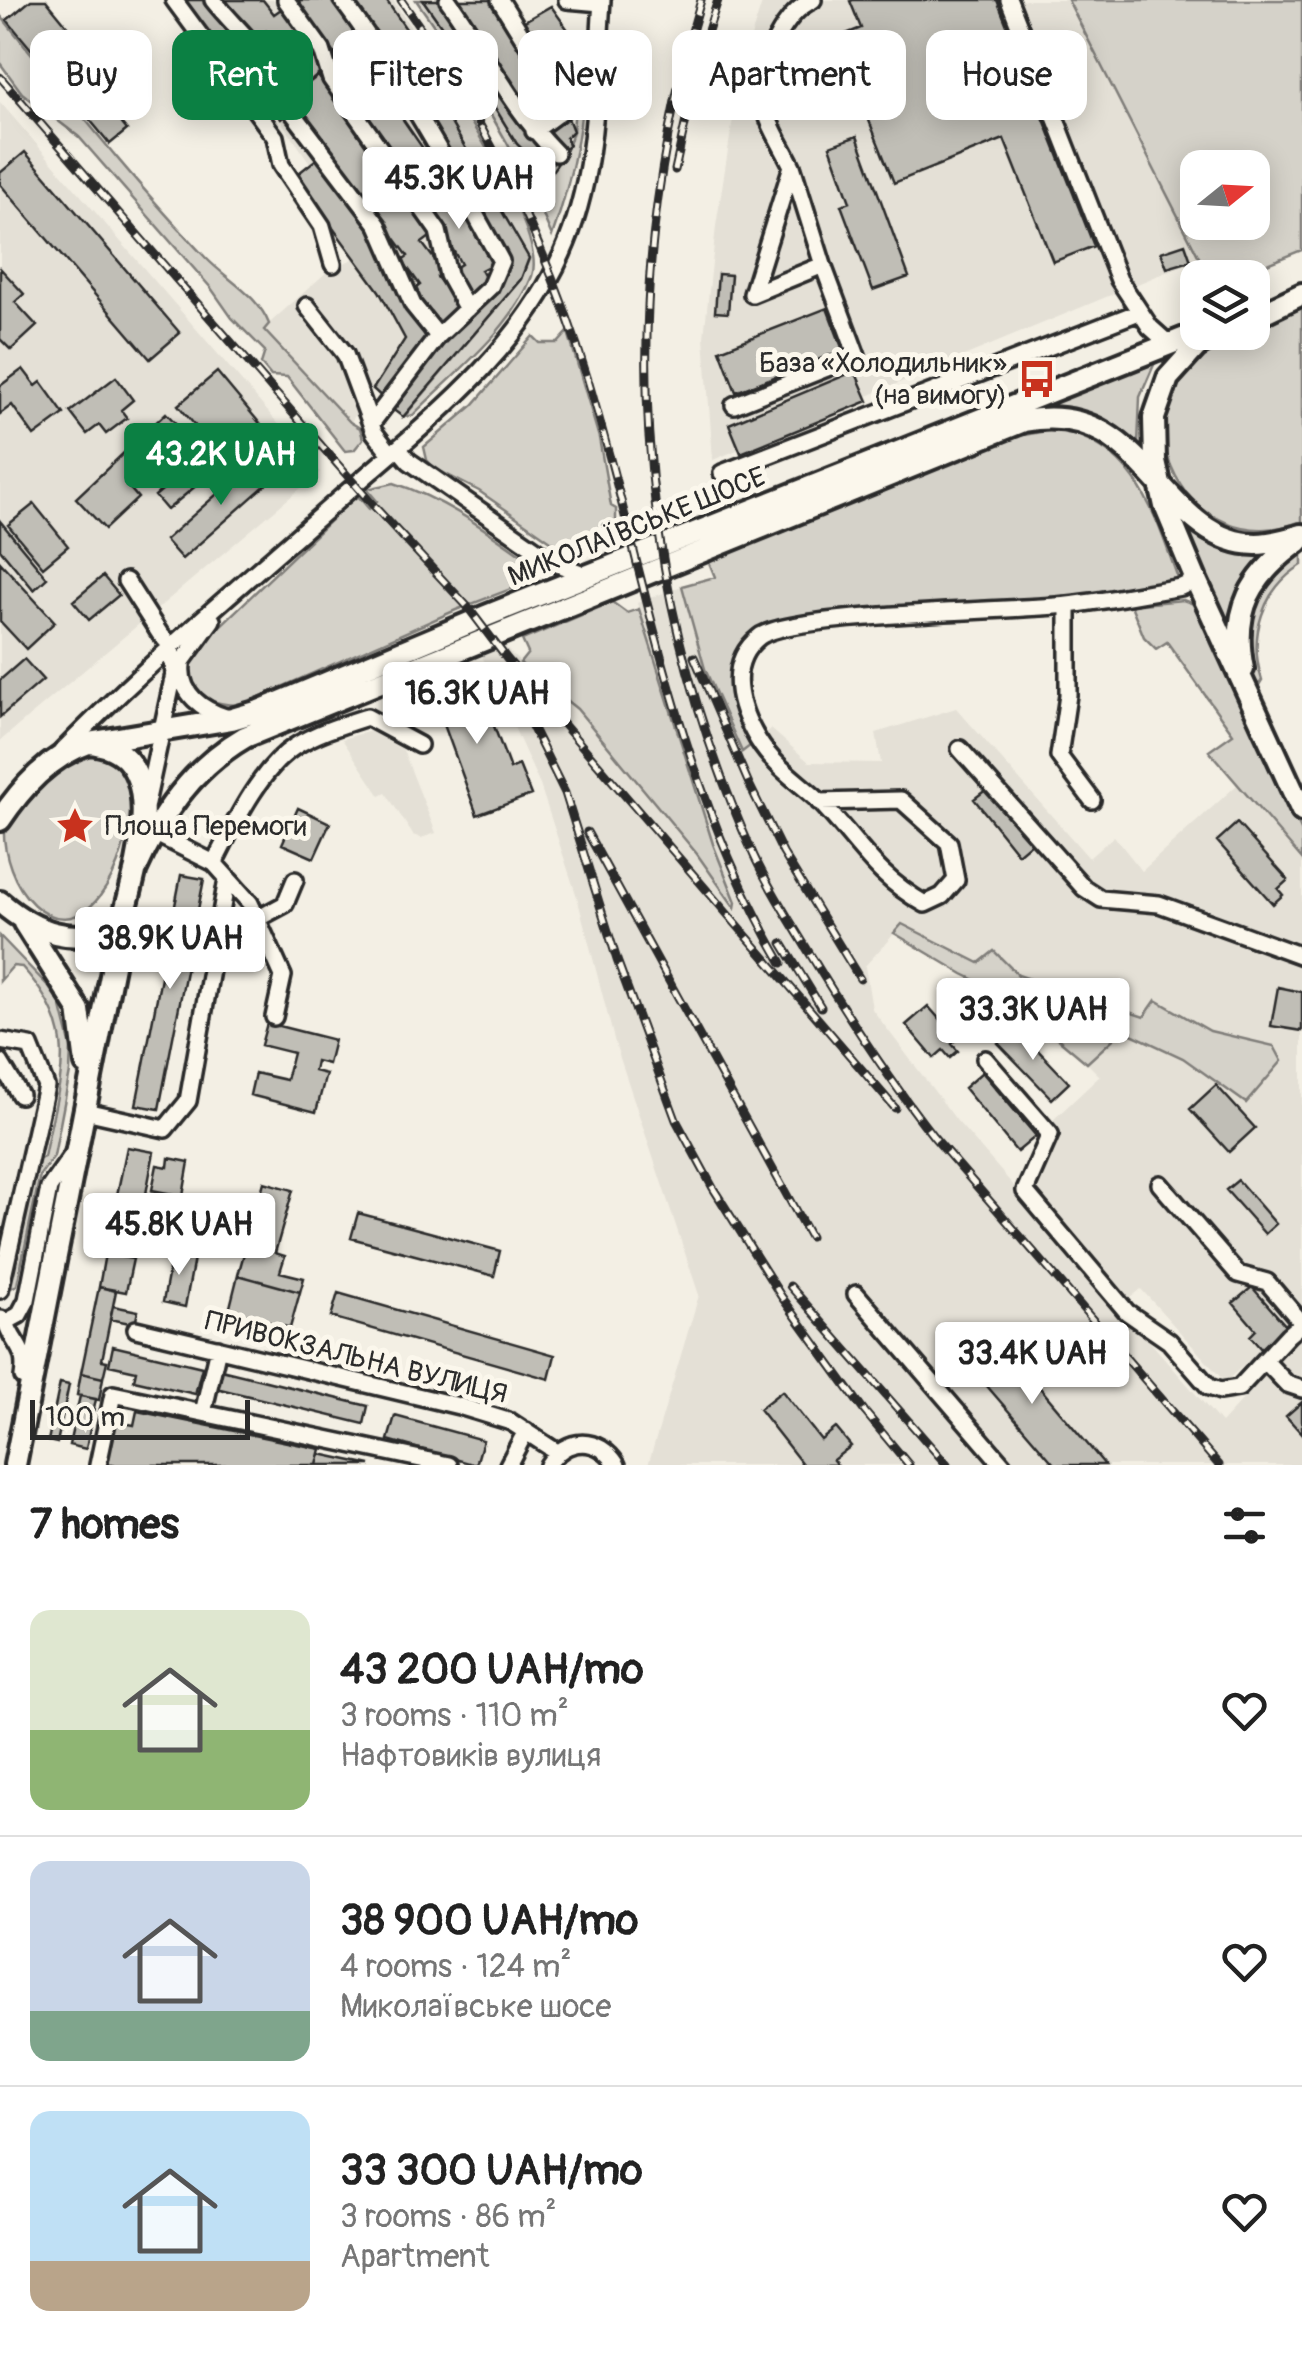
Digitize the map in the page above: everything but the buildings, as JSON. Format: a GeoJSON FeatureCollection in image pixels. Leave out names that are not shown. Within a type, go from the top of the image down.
{"type":"FeatureCollection","features":[{"type":"Feature","properties":{"kind":"main road"},"geometry":{"type":"LineString","coordinates":[[1270,307],[1302,294]]}},
{"type":"Feature","properties":{"kind":"main road","name":"МИКОЛАЇВСЬКЕ ШОСЕ"},"geometry":{"type":"LineString","coordinates":[[0,820],[9,799],[49,764],[88,743],[232,719],[1180,340]]}},
{"type":"Feature","properties":{"kind":"main road"},"geometry":{"type":"LineString","coordinates":[[1193,350],[1179,362],[1158,398],[1152,441],[1165,506],[1302,811]]}},
{"type":"Feature","properties":{"kind":"main road","name":"МИКОЛАЇВСЬКЕ ШОСЕ"},"geometry":{"type":"LineString","coordinates":[[120,930],[147,827],[200,771],[245,737],[997,431],[1039,418],[1077,422],[1109,436],[1160,481],[1197,522],[1228,537],[1256,544],[1302,537]]}},
{"type":"Feature","properties":{"kind":"main road"},"geometry":{"type":"LineString","coordinates":[[1257,713],[1237,642],[1241,613],[1265,568],[1302,537]]}},
{"type":"Feature","properties":{"kind":"main road"},"geometry":{"type":"LineString","coordinates":[[88,743],[113,748],[132,764],[141,783],[147,827]]}},
{"type":"Feature","properties":{"kind":"main road"},"geometry":{"type":"LineString","coordinates":[[0,902],[24,923],[79,1010],[84,1030],[86,1101]]}},
{"type":"Feature","properties":{"kind":"main road"},"geometry":{"type":"LineString","coordinates":[[16,1465],[120,930],[100,936],[77,936],[55,934],[24,923]]}},
{"type":"Feature","properties":{"kind":"street"},"geometry":{"type":"LineString","coordinates":[[174,0],[275,137],[281,165],[322,226],[333,264]]}},
{"type":"Feature","properties":{"kind":"street"},"geometry":{"type":"LineString","coordinates":[[213,0],[257,50],[284,90],[287,105],[378,225],[414,305],[438,336]]}},
{"type":"Feature","properties":{"kind":"street"},"geometry":{"type":"LineString","coordinates":[[286,0],[322,50],[331,79],[438,231],[448,276],[467,309]]}},
{"type":"Feature","properties":{"kind":"street"},"geometry":{"type":"LineString","coordinates":[[342,0],[439,148],[501,261],[490,287],[438,336],[371,424]]}},
{"type":"Feature","properties":{"kind":"street"},"geometry":{"type":"LineString","coordinates":[[448,0],[534,131],[556,153]]}},
{"type":"Feature","properties":{"kind":"street"},"geometry":{"type":"LineString","coordinates":[[500,0],[563,102],[564,109],[534,131]]}},
{"type":"Feature","properties":{"kind":"street"},"geometry":{"type":"LineString","coordinates":[[49,764],[489,363],[544,290],[563,253],[585,185],[592,142],[603,1],[568,0]]}},
{"type":"Feature","properties":{"kind":"street"},"geometry":{"type":"LineString","coordinates":[[734,406],[858,356],[822,265],[792,166],[762,94],[764,74],[781,29],[790,14],[813,0]]}},
{"type":"Feature","properties":{"kind":"street"},"geometry":{"type":"LineString","coordinates":[[1009,0],[1119,280],[1138,312],[1169,344]]}},
{"type":"Feature","properties":{"kind":"street"},"geometry":{"type":"LineString","coordinates":[[792,166],[752,294],[822,265]]}},
{"type":"Feature","properties":{"kind":"street"},"geometry":{"type":"LineString","coordinates":[[307,306],[345,354],[371,424],[394,451],[557,564],[588,576]]}},
{"type":"Feature","properties":{"kind":"street"},"geometry":{"type":"LineString","coordinates":[[722,474],[1138,312]]}},
{"type":"Feature","properties":{"kind":"street"},"geometry":{"type":"LineString","coordinates":[[819,802],[901,800],[949,843],[956,880],[942,896],[926,904],[899,889],[859,851],[819,802],[768,756],[751,728],[740,698],[740,656],[772,630],[849,620],[1068,605],[1181,586],[1196,580]]}},
{"type":"Feature","properties":{"kind":"street"},"geometry":{"type":"LineString","coordinates":[[126,581],[160,634],[177,651],[186,690],[202,706],[232,719]]}},
{"type":"Feature","properties":{"kind":"street"},"geometry":{"type":"LineString","coordinates":[[1068,605],[1068,694],[1058,756],[1092,800]]}},
{"type":"Feature","properties":{"kind":"street"},"geometry":{"type":"LineString","coordinates":[[177,651],[160,729],[147,827],[214,863],[250,904],[282,976],[274,1017]]}},
{"type":"Feature","properties":{"kind":"street"},"geometry":{"type":"LineString","coordinates":[[214,863],[264,777],[294,747],[319,733],[366,717],[419,745]]}},
{"type":"Feature","properties":{"kind":"street"},"geometry":{"type":"LineString","coordinates":[[960,749],[1084,888],[1101,899],[1159,904],[1302,956]]}},
{"type":"Feature","properties":{"kind":"street"},"geometry":{"type":"LineString","coordinates":[[86,1101],[165,1130],[188,1101],[227,879]]}},
{"type":"Feature","properties":{"kind":"street"},"geometry":{"type":"LineString","coordinates":[[257,919],[285,904],[296,880]]}},
{"type":"Feature","properties":{"kind":"street"},"geometry":{"type":"LineString","coordinates":[[0,1041],[30,1046],[46,1086],[0,1290]]}},
{"type":"Feature","properties":{"kind":"street"},"geometry":{"type":"LineString","coordinates":[[985,1060],[1050,1134],[1025,1192],[1126,1312],[1169,1340],[1209,1387],[1220,1391],[1239,1388],[1302,1323],[1266,1282],[1238,1274],[1160,1184]]}},
{"type":"Feature","properties":{"kind":"street"},"geometry":{"type":"LineString","coordinates":[[0,1062],[20,1095]]}},
{"type":"Feature","properties":{"kind":"street"},"geometry":{"type":"LineString","coordinates":[[8,1465],[25,1363],[22,1346],[3,1320],[19,1315],[27,1300],[48,1188],[77,1148]]}},
{"type":"Feature","properties":{"kind":"street"},"geometry":{"type":"LineString","coordinates":[[856,1294],[1003,1465]]}},
{"type":"Feature","properties":{"kind":"street","name":"ПРИВОКЗАЛЬНА ВУЛИЦЯ"},"geometry":{"type":"LineString","coordinates":[[136,1329],[511,1422],[552,1459]]}},
{"type":"Feature","properties":{"kind":"street"},"geometry":{"type":"LineString","coordinates":[[203,1413],[218,1348]]}},
{"type":"Feature","properties":{"kind":"street"},"geometry":{"type":"LineString","coordinates":[[1265,1361],[1287,1384],[1302,1389]]}},
{"type":"Feature","properties":{"kind":"street"},"geometry":{"type":"LineString","coordinates":[[98,1465],[113,1394],[449,1465]]}},
{"type":"Feature","properties":{"kind":"street"},"geometry":{"type":"LineString","coordinates":[[508,1465],[526,1432]]}},
{"type":"Feature","properties":{"kind":"street"},"geometry":{"type":"LineString","coordinates":[[552,1459],[566,1446],[590,1443],[610,1455],[617,1465]]}},
{"type":"Feature","properties":{"kind":"shaded area"},"geometry":{"type":"Polygon","coordinates":[[[185,0],[393,0],[412,30],[333,30],[333,120],[449,120],[529,258],[521,279],[403,417],[373,390],[350,423],[263,329],[329,270],[355,258],[295,176],[310,163],[280,120],[313,120],[313,30],[207,30],[185,0]]]}},
{"type":"Feature","properties":{"kind":"shaded area"},"geometry":{"type":"Polygon","coordinates":[[[416,0],[423,0],[444,30],[437,30],[416,0]]]}},
{"type":"Feature","properties":{"kind":"shaded area"},"geometry":{"type":"Polygon","coordinates":[[[763,0],[1068,0],[1083,30],[926,30],[926,120],[1087,120],[1087,37],[1180,219],[1180,240],[1191,240],[1200,258],[1180,260],[1180,266],[713,460],[704,337],[733,120],[906,120],[906,30],[753,30],[763,0]]]}},
{"type":"Feature","properties":{"kind":"shaded area"},"geometry":{"type":"Polygon","coordinates":[[[1068,0],[1302,0],[1302,250],[1270,263],[1200,260],[1190,240],[1270,240],[1270,150],[1180,150],[1180,220],[1087,37],[1087,30],[1083,30],[1068,0]]]}},
{"type":"Feature","properties":{"kind":"shaded area"},"geometry":{"type":"Polygon","coordinates":[[[0,15],[30,52],[30,99],[0,63],[0,15]]]}},
{"type":"Feature","properties":{"kind":"shaded area"},"geometry":{"type":"Polygon","coordinates":[[[0,102],[320,472],[0,741],[0,102]]]}},
{"type":"Feature","properties":{"kind":"shaded area"},"geometry":{"type":"Polygon","coordinates":[[[498,113],[517,144],[548,174],[569,145],[574,120],[580,120],[572,167],[552,236],[494,120],[498,120],[498,113]]]}},
{"type":"Feature","properties":{"kind":"shaded area"},"geometry":{"type":"Polygon","coordinates":[[[57,120],[86,120],[206,258],[257,305],[269,324],[264,330],[360,428],[363,439],[354,450],[345,451],[287,377],[271,376],[261,364],[265,351],[232,318],[211,288],[79,137],[57,120]]]}},
{"type":"Feature","properties":{"kind":"shaded area"},"geometry":{"type":"Polygon","coordinates":[[[449,120],[469,120],[493,159],[525,227],[533,255],[532,276],[496,333],[413,415],[404,417],[521,279],[529,259],[449,120]]]}},
{"type":"Feature","properties":{"kind":"shaded area"},"geometry":{"type":"Polygon","coordinates":[[[1302,308],[1302,521],[1261,529],[1226,522],[1197,503],[1176,476],[1165,444],[1166,409],[1180,376],[1208,350],[1270,350],[1270,320],[1302,308]]]}},
{"type":"Feature","properties":{"kind":"shaded area"},"geometry":{"type":"Polygon","coordinates":[[[568,332],[599,438],[611,506],[616,509],[616,531],[594,554],[558,546],[479,491],[434,468],[424,447],[473,405],[533,336],[540,343],[558,343],[568,332]]]}},
{"type":"Feature","properties":{"kind":"shaded area"},"geometry":{"type":"Polygon","coordinates":[[[1156,360],[1140,397],[1138,445],[1092,418],[1040,406],[1156,360]]]}},
{"type":"Feature","properties":{"kind":"shaded area"},"geometry":{"type":"Polygon","coordinates":[[[1057,429],[1084,438],[1125,467],[1151,508],[1179,581],[1125,593],[769,626],[751,635],[740,648],[734,666],[735,706],[750,746],[742,752],[705,669],[682,586],[715,577],[708,560],[1002,439],[1057,429]]]}},
{"type":"Feature","properties":{"kind":"shaded area"},"geometry":{"type":"Polygon","coordinates":[[[394,483],[447,506],[497,538],[536,566],[534,580],[456,610],[241,705],[216,702],[198,693],[189,676],[194,651],[357,495],[369,509],[377,501],[367,489],[394,483]]]}},
{"type":"Feature","properties":{"kind":"shaded area"},"geometry":{"type":"Polygon","coordinates":[[[1186,529],[1211,545],[1259,554],[1262,560],[1244,582],[1230,621],[1226,622],[1186,529]]]}},
{"type":"Feature","properties":{"kind":"shaded area"},"geometry":{"type":"Polygon","coordinates":[[[1302,553],[1302,565],[1277,587],[1262,615],[1257,647],[1262,680],[1259,685],[1248,658],[1254,612],[1271,579],[1302,553]]]}},
{"type":"Feature","properties":{"kind":"shaded area"},"geometry":{"type":"Polygon","coordinates":[[[682,586],[705,669],[742,752],[771,729],[809,762],[881,763],[876,733],[956,708],[1089,858],[1114,836],[1142,871],[1237,785],[1302,860],[1302,1314],[1225,1382],[1141,1289],[1124,1303],[1032,1185],[1045,1155],[1062,1133],[1053,1120],[1100,1076],[1087,1063],[1123,1030],[1183,1058],[1246,1102],[1274,1046],[1210,1031],[1157,1001],[1145,1017],[1018,975],[994,951],[979,963],[903,924],[865,966],[872,1009],[957,1121],[1221,1423],[1278,1361],[1281,1351],[1302,1332],[1302,1465],[648,1465],[699,1295],[615,1043],[577,897],[540,785],[482,656],[505,647],[529,672],[577,709],[697,854],[734,907],[736,901],[713,844],[637,603],[682,586]]]}},
{"type":"Feature","properties":{"kind":"shaded area"},"geometry":{"type":"Polygon","coordinates":[[[1183,600],[1194,604],[1200,613],[1302,832],[1302,859],[1209,751],[1233,734],[1167,642],[1156,649],[1144,637],[1131,605],[1183,600]]]}},
{"type":"Feature","properties":{"kind":"shaded area"},"geometry":{"type":"Polygon","coordinates":[[[612,602],[627,613],[639,609],[735,908],[697,854],[577,709],[520,663],[528,653],[522,640],[612,602]]]}},
{"type":"Feature","properties":{"kind":"shaded area"},"geometry":{"type":"Polygon","coordinates":[[[371,731],[403,750],[436,833],[421,838],[413,835],[386,793],[380,796],[342,739],[371,731]]]}},
{"type":"Feature","properties":{"kind":"shaded area"},"geometry":{"type":"Polygon","coordinates":[[[92,753],[117,759],[135,788],[124,844],[115,871],[100,896],[83,912],[65,918],[49,915],[21,889],[11,869],[4,823],[18,805],[61,767],[92,753]]]}},
{"type":"Feature","properties":{"kind":"shaded area"},"geometry":{"type":"Polygon","coordinates":[[[902,924],[979,963],[994,951],[1018,975],[1144,1017],[1156,1000],[1210,1031],[1274,1046],[1282,1061],[1246,1103],[1183,1058],[1123,1030],[1087,1063],[1006,995],[894,933],[902,924]]]}},
{"type":"Feature","properties":{"kind":"shaded area"},"geometry":{"type":"Polygon","coordinates":[[[0,936],[60,1003],[71,1047],[54,1156],[40,1175],[17,1285],[9,1289],[36,1161],[44,1157],[62,1057],[53,1014],[22,967],[13,966],[0,981],[0,936]]]}},
{"type":"Feature","properties":{"kind":"railway"},"geometry":{"type":"LineString","coordinates":[[401,0],[485,135],[553,280],[588,380],[689,750],[745,893],[782,963]]}},
{"type":"Feature","properties":{"kind":"railway"},"geometry":{"type":"LineString","coordinates":[[701,0],[674,108],[656,217],[647,325],[649,433],[660,540],[681,647],[713,752],[767,881],[839,1001],[900,1092],[933,1136],[1219,1465]]}},
{"type":"Feature","properties":{"kind":"railway"},"geometry":{"type":"LineString","coordinates":[[675,170],[701,52],[718,0]]}},
{"type":"Feature","properties":{"kind":"railway"},"geometry":{"type":"LineString","coordinates":[[0,77],[373,505],[467,606],[507,659],[895,1108]]}},
{"type":"Feature","properties":{"kind":"railway"},"geometry":{"type":"LineString","coordinates":[[694,657],[783,853],[860,979]]}},
{"type":"Feature","properties":{"kind":"railway"},"geometry":{"type":"LineString","coordinates":[[512,686],[565,793],[617,960],[676,1120],[713,1188],[781,1296],[865,1412],[909,1465]]}},
{"type":"Feature","properties":{"kind":"railway"},"geometry":{"type":"LineString","coordinates":[[587,832],[810,1237]]}},
{"type":"Feature","properties":{"kind":"railway"},"geometry":{"type":"LineString","coordinates":[[782,943],[821,1007]]}},
{"type":"Feature","properties":{"kind":"railway"},"geometry":{"type":"LineString","coordinates":[[790,1286],[947,1465]]}},
{"type":"Feature","properties":{"kind":"place","name":"База «Холодильник» (на вимогу)"},"geometry":{"type":"Point","coordinates":[1037,379]}},
{"type":"Feature","properties":{"kind":"place","name":"Площа Перемоги"},"geometry":{"type":"Point","coordinates":[75,826]}}]}
